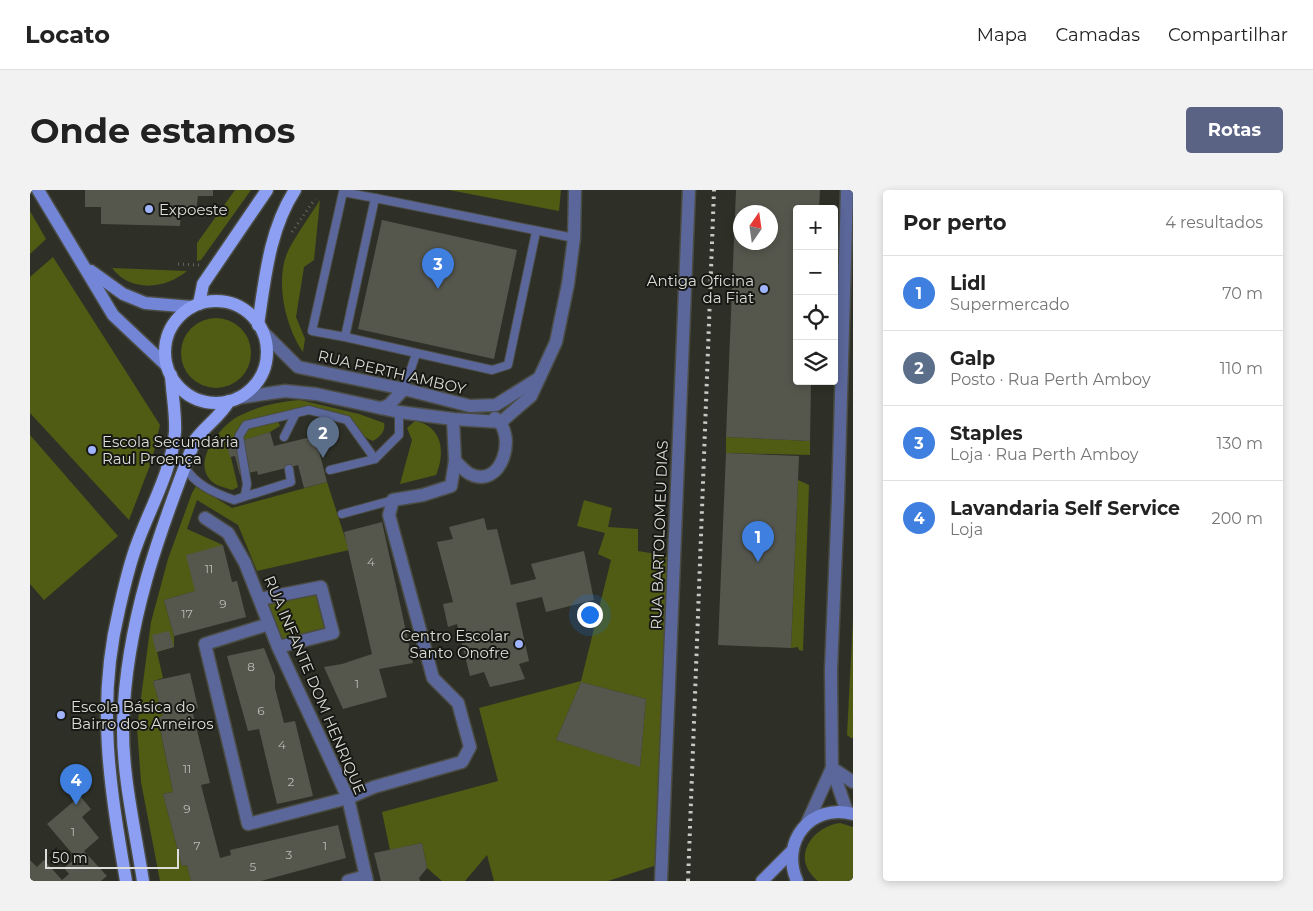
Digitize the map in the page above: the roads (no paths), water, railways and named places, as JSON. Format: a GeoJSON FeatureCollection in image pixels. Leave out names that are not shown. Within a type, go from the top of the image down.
{"type":"FeatureCollection","features":[{"type":"Feature","properties":{"kind":"main road"},"geometry":{"type":"LineString","coordinates":[[38,190],[113,315],[169,371],[183,391],[200,400],[220,402],[233,399]]}},
{"type":"Feature","properties":{"kind":"main road"},"geometry":{"type":"LineString","coordinates":[[126,881],[109,781],[105,722],[110,653],[118,611],[136,546],[170,456],[175,432],[165,346],[171,328],[177,320],[196,306],[203,284],[267,190]]}},
{"type":"Feature","properties":{"kind":"main road"},"geometry":{"type":"LineString","coordinates":[[143,881],[127,781],[124,743],[123,724],[128,656],[152,553],[195,440],[202,430],[233,399],[253,386],[263,369],[266,350],[260,328],[271,244],[283,211],[295,190]]}},
{"type":"Feature","properties":{"kind":"main road"},"geometry":{"type":"LineString","coordinates":[[86,268],[123,294],[145,303],[196,306],[216,301],[232,304],[247,312],[260,328]]}},
{"type":"Feature","properties":{"kind":"main road"},"geometry":{"type":"LineString","coordinates":[[797,881],[791,862],[792,851],[800,832],[807,824],[830,812],[850,813]]}},
{"type":"Feature","properties":{"kind":"main road"},"geometry":{"type":"LineString","coordinates":[[762,881],[792,851]]}},
{"type":"Feature","properties":{"kind":"street"},"geometry":{"type":"LineString","coordinates":[[233,399],[285,391],[316,394],[399,412],[453,419],[501,422],[531,396],[556,342],[568,284],[574,238],[575,190]]}},
{"type":"Feature","properties":{"kind":"street","name":"RUA BARTOLOMEU DIAS"},"geometry":{"type":"LineString","coordinates":[[661,881],[689,190]]}},
{"type":"Feature","properties":{"kind":"street"},"geometry":{"type":"LineString","coordinates":[[847,190],[831,670],[832,768],[850,813]]}},
{"type":"Feature","properties":{"kind":"street","name":"RUA PERTH AMBOY"},"geometry":{"type":"LineString","coordinates":[[260,328],[298,367],[404,389],[470,406],[496,405],[541,377]]}},
{"type":"Feature","properties":{"kind":"street"},"geometry":{"type":"LineString","coordinates":[[381,408],[389,405],[404,389]]}},
{"type":"Feature","properties":{"kind":"street"},"geometry":{"type":"LineString","coordinates":[[456,461],[469,474],[479,476],[490,474],[499,467],[504,458],[505,431],[501,422],[479,406]]}},
{"type":"Feature","properties":{"kind":"street"},"geometry":{"type":"LineString","coordinates":[[269,624],[205,644],[248,824],[348,798],[374,788],[462,762],[470,747],[458,702],[433,678],[390,515],[393,500],[423,495],[451,486],[456,461],[453,419]]}},
{"type":"Feature","properties":{"kind":"street","name":"RUA INFANTE DOM HENRIQUE"},"geometry":{"type":"LineString","coordinates":[[205,518],[228,533],[237,546],[278,647],[348,798],[367,879]]}},
{"type":"Feature","properties":{"kind":"street"},"geometry":{"type":"LineString","coordinates":[[260,600],[321,587],[333,633],[278,647]]}},
{"type":"Feature","properties":{"kind":"street"},"geometry":{"type":"LineString","coordinates":[[832,768],[853,782]]}},
{"type":"Feature","properties":{"kind":"street"},"geometry":{"type":"LineString","coordinates":[[807,824],[832,768]]}},
{"type":"Feature","properties":{"kind":"street"},"geometry":{"type":"LineString","coordinates":[[348,881],[367,879]]}},
{"type":"Feature","properties":{"kind":"lane"},"geometry":{"type":"LineString","coordinates":[[536,232],[508,365],[492,370],[312,331],[343,192],[536,232],[574,238]]}},
{"type":"Feature","properties":{"kind":"lane"},"geometry":{"type":"LineString","coordinates":[[345,337],[375,198]]}},
{"type":"Feature","properties":{"kind":"lane"},"geometry":{"type":"LineString","coordinates":[[404,389],[416,354]]}},
{"type":"Feature","properties":{"kind":"lane"},"geometry":{"type":"LineString","coordinates":[[245,495],[247,484],[239,436],[246,425],[309,410],[346,420],[375,459]]}},
{"type":"Feature","properties":{"kind":"lane"},"geometry":{"type":"LineString","coordinates":[[330,470],[375,459],[399,435],[399,412]]}},
{"type":"Feature","properties":{"kind":"lane"},"geometry":{"type":"LineString","coordinates":[[284,436],[296,413]]}},
{"type":"Feature","properties":{"kind":"lane"},"geometry":{"type":"LineString","coordinates":[[185,467],[190,477],[220,495],[234,500],[291,482],[289,469]]}},
{"type":"Feature","properties":{"kind":"lane"},"geometry":{"type":"LineString","coordinates":[[342,514],[393,500]]}},
{"type":"Feature","properties":{"kind":"railway"},"geometry":{"type":"LineString","coordinates":[[688,881],[714,190]]}},
{"type":"Feature","properties":{"kind":"place","name":"Expoeste"},"geometry":{"type":"Point","coordinates":[149,209]}},
{"type":"Feature","properties":{"kind":"place","name":"Staples"},"geometry":{"type":"Point","coordinates":[438,289]}},
{"type":"Feature","properties":{"kind":"place","name":"Antiga Oficina da Fiat"},"geometry":{"type":"Point","coordinates":[764,289]}},
{"type":"Feature","properties":{"kind":"place","name":"Escola Secundária Raul Proença"},"geometry":{"type":"Point","coordinates":[92,450]}},
{"type":"Feature","properties":{"kind":"place","name":"Galp"},"geometry":{"type":"Point","coordinates":[323,458]}},
{"type":"Feature","properties":{"kind":"place","name":"Lidl"},"geometry":{"type":"Point","coordinates":[758,562]}},
{"type":"Feature","properties":{"kind":"place","name":"Centro Escolar Santo Onofre"},"geometry":{"type":"Point","coordinates":[519,644]}},
{"type":"Feature","properties":{"kind":"place","name":"Escola Básica do Bairro dos Arneiros"},"geometry":{"type":"Point","coordinates":[61,715]}},
{"type":"Feature","properties":{"kind":"place","name":"Lavandaria Self Service"},"geometry":{"type":"Point","coordinates":[76,805]}}]}
